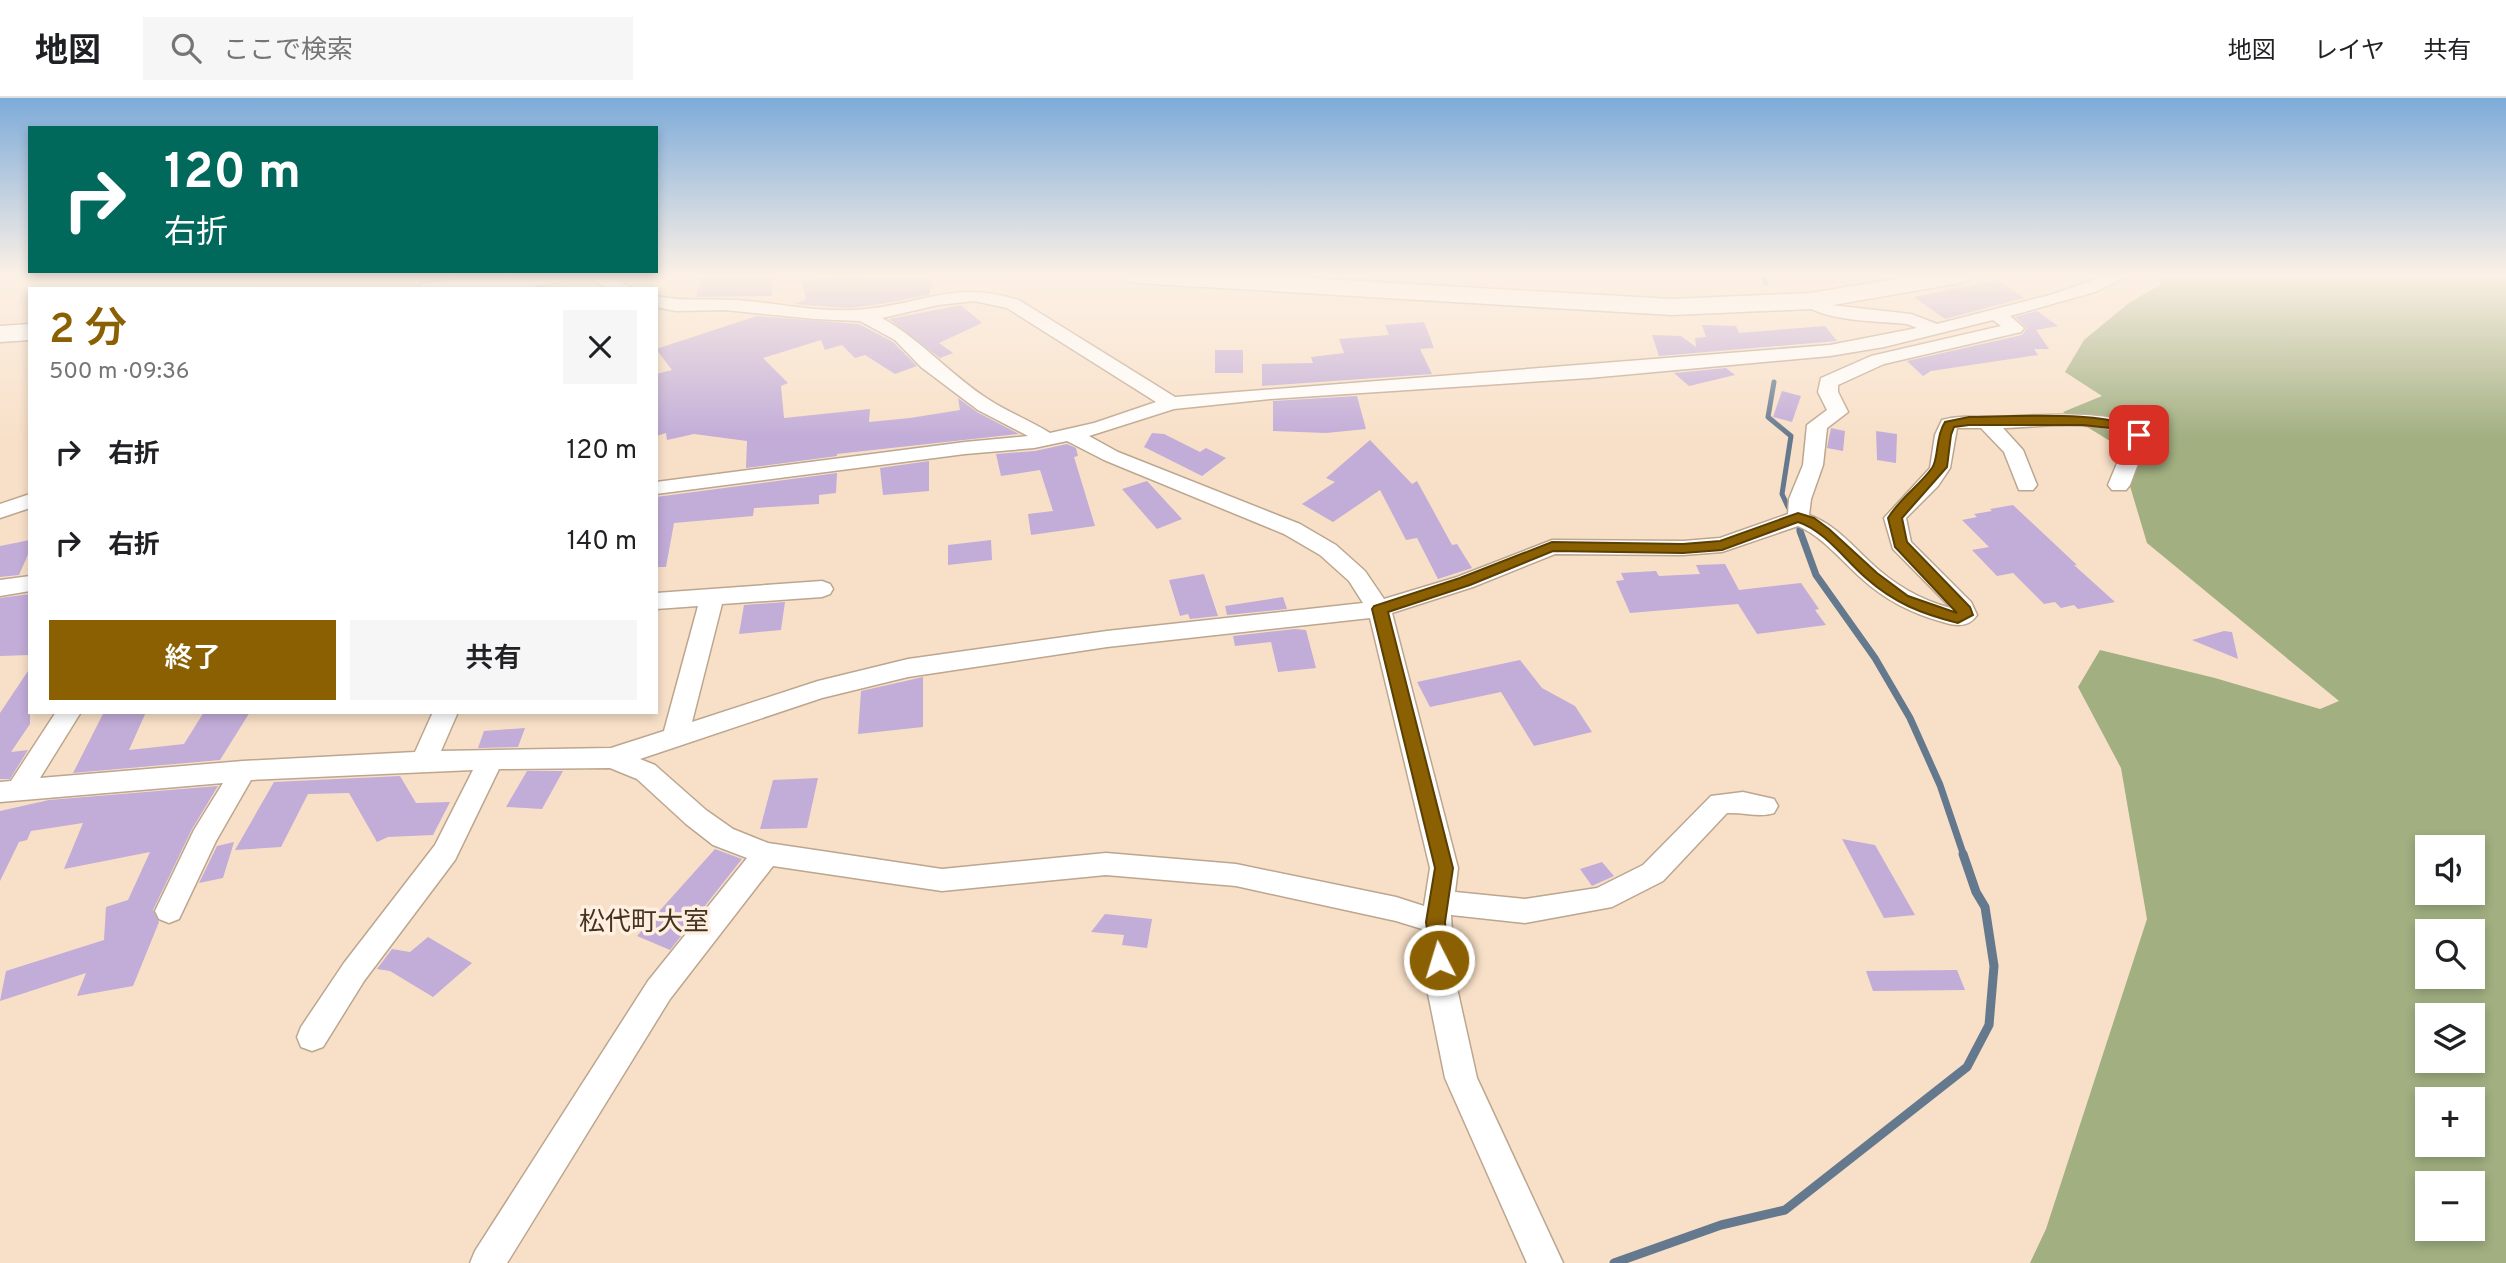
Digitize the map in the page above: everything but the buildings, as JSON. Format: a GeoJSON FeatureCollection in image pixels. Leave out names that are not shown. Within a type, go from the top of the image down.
{"type":"FeatureCollection","features":[{"type":"Feature","properties":{"kind":"highway"},"geometry":{"type":"LineString","coordinates":[[0,334],[28,332]]}},
{"type":"Feature","properties":{"kind":"street"},"geometry":{"type":"LineString","coordinates":[[891,330],[901,336],[928,363],[985,406],[1046,439]]}},
{"type":"Feature","properties":{"kind":"street"},"geometry":{"type":"LineString","coordinates":[[1055,330],[1171,403]]}},
{"type":"Feature","properties":{"kind":"street"},"geometry":{"type":"LineString","coordinates":[[658,488],[1046,439],[1099,428],[1171,403],[1270,393],[1589,372],[1804,354],[1858,346],[1928,330]]}},
{"type":"Feature","properties":{"kind":"street"},"geometry":{"type":"LineString","coordinates":[[1798,517],[1800,499],[1813,465],[1817,425],[1838,412],[1828,392],[1828,382],[1878,359],[2005,330]]}},
{"type":"Feature","properties":{"kind":"street"},"geometry":{"type":"LineString","coordinates":[[10,790],[243,771],[424,761],[612,758],[818,690],[908,668],[1107,639],[1379,609],[1465,582],[1552,547],[1683,548],[1722,545],[1798,517],[1824,532],[1872,576],[1902,599],[1958,618],[1965,615],[1952,594],[1900,544],[1895,518],[1902,506],[1941,467],[1944,435],[1950,424],[1969,421],[2083,421],[2132,429],[2139,435],[2119,485]]}},
{"type":"Feature","properties":{"kind":"street"},"geometry":{"type":"LineString","coordinates":[[1987,423],[2013,450],[2026,485]]}},
{"type":"Feature","properties":{"kind":"street"},"geometry":{"type":"LineString","coordinates":[[1069,434],[1111,456],[1292,529],[1328,550],[1356,576],[1379,609],[1444,868],[1437,912],[1440,979],[1461,1078],[1522,1217],[1546,1263]]}},
{"type":"Feature","properties":{"kind":"street"},"geometry":{"type":"LineString","coordinates":[[0,511],[28,501]]}},
{"type":"Feature","properties":{"kind":"street"},"geometry":{"type":"LineString","coordinates":[[0,588],[28,583]]}},
{"type":"Feature","properties":{"kind":"street"},"geometry":{"type":"LineString","coordinates":[[658,601],[822,589]]}},
{"type":"Feature","properties":{"kind":"street"},"geometry":{"type":"LineString","coordinates":[[676,735],[712,597]]}},
{"type":"Feature","properties":{"kind":"street"},"geometry":{"type":"LineString","coordinates":[[10,790],[67,714]]}},
{"type":"Feature","properties":{"kind":"street"},"geometry":{"type":"LineString","coordinates":[[424,761],[445,714]]}},
{"type":"Feature","properties":{"kind":"street"},"geometry":{"type":"LineString","coordinates":[[312,1037],[354,972],[444,852],[492,758]]}},
{"type":"Feature","properties":{"kind":"street"},"geometry":{"type":"LineString","coordinates":[[612,758],[646,772],[696,817],[723,836],[766,854],[942,880],[1106,864],[1236,875],[1396,909],[1437,912],[1525,911],[1602,899],[1653,873],[1720,803],[1743,802],[1765,806]]}},
{"type":"Feature","properties":{"kind":"street"},"geometry":{"type":"LineString","coordinates":[[169,911],[204,838],[243,771]]}},
{"type":"Feature","properties":{"kind":"street"},"geometry":{"type":"LineString","coordinates":[[487,1263],[659,990],[766,854]]}},
{"type":"Feature","properties":{"kind":"green space"},"geometry":{"type":"Polygon","coordinates":[[[2096,330],[2506,330],[2506,1263],[2030,1263],[2046,1229],[2147,919],[2121,768],[2078,687],[2100,650],[2215,678],[2320,709],[2339,701],[2147,543],[2118,446],[2063,412],[2102,396],[2065,372],[2084,340],[2096,330]]]}},
{"type":"Feature","properties":{"kind":"waterway"},"geometry":{"type":"LineString","coordinates":[[1774,382],[1768,417],[1791,436],[1782,494],[1788,507]]}},
{"type":"Feature","properties":{"kind":"waterway"},"geometry":{"type":"LineString","coordinates":[[1799,529],[1800,533]]}},
{"type":"Feature","properties":{"kind":"waterway"},"geometry":{"type":"LineString","coordinates":[[1800,531],[1816,575],[1875,658],[1910,718],[1940,785],[1964,856]]}},
{"type":"Feature","properties":{"kind":"waterway"},"geometry":{"type":"LineString","coordinates":[[1614,1263],[1721,1225],[1785,1210],[1967,1067],[1989,1025],[1994,966],[1985,907],[1976,892],[1963,854]]}},
{"type":"Feature","properties":{"kind":"district","name":"松代町大室"},"geometry":{"type":"Point","coordinates":[644,923]}},
{"type":"Feature","properties":{"kind":"route"},"geometry":{"type":"LineString","coordinates":[[1439,960],[1436,922],[1444,868],[1379,609],[1465,582],[1552,547],[1683,548],[1722,545],[1758,534],[1798,517],[1824,532],[1872,576],[1902,599],[1929,611],[1958,618],[1965,615],[1963,607],[1900,544],[1895,518],[1902,506],[1941,467],[1944,435],[1950,424],[1957,421],[2083,421],[2120,425],[2139,435]]}}]}
